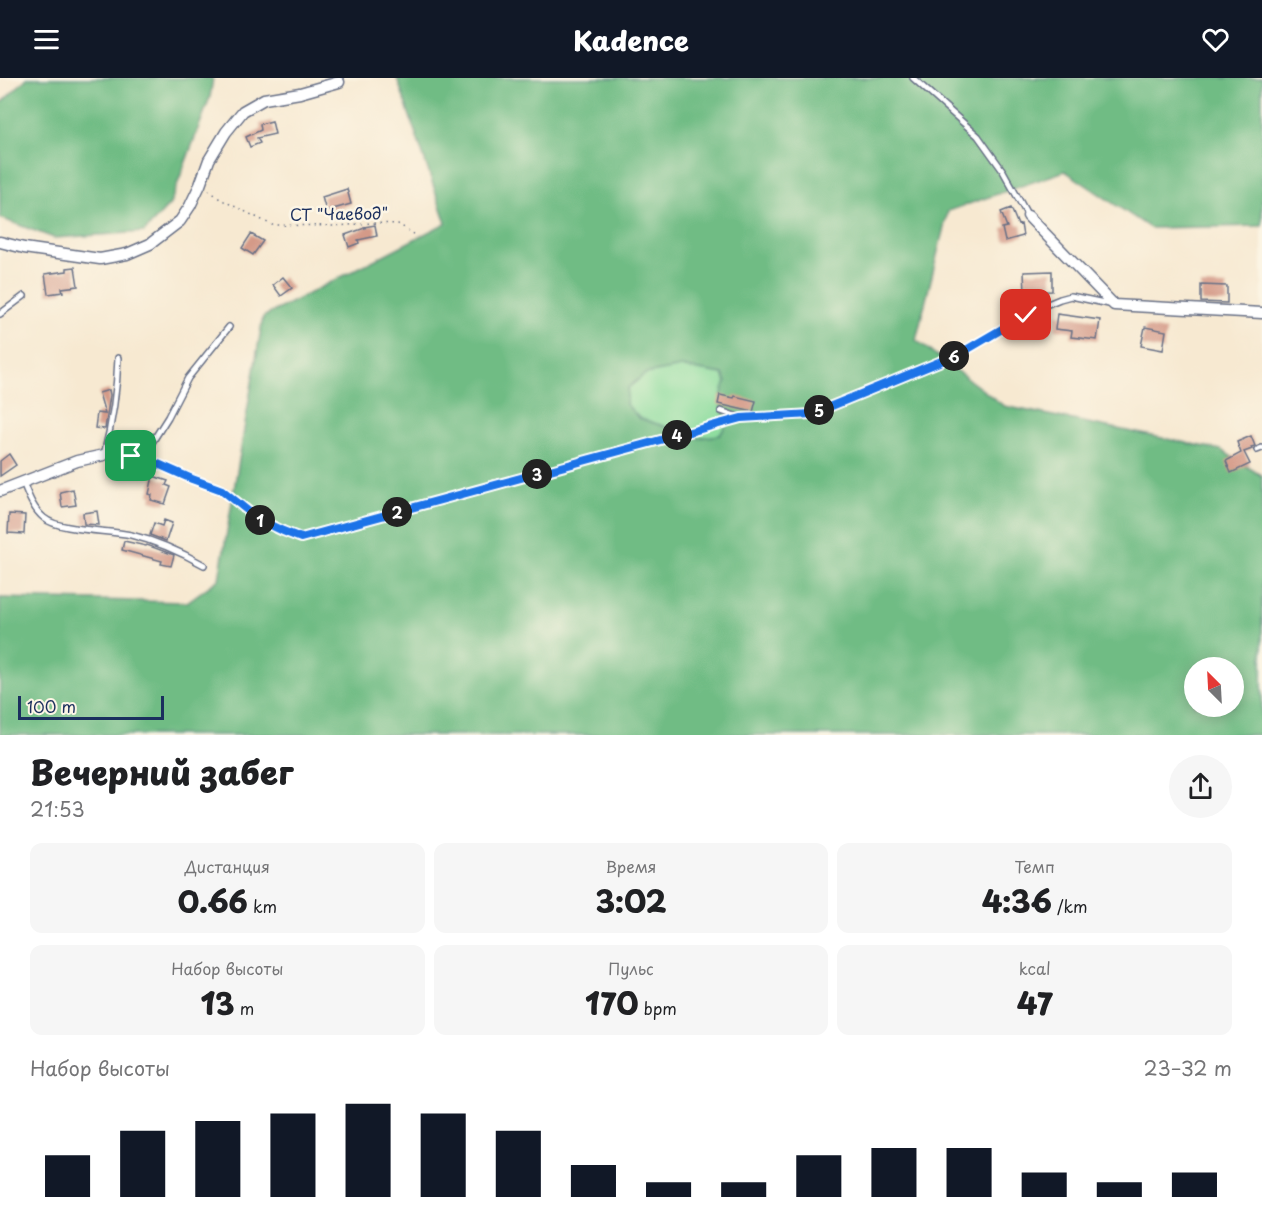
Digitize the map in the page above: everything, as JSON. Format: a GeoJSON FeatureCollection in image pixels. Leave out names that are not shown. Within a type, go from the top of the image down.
{"type":"FeatureCollection","features":[{"type":"Feature","properties":{"kind":"street"},"geometry":{"type":"LineString","coordinates":[[0,242],[24,248],[100,259],[127,254],[150,244],[180,221],[200,185],[209,160],[226,132],[243,111],[264,99],[300,93],[339,82]]}},
{"type":"Feature","properties":{"kind":"street"},"geometry":{"type":"LineString","coordinates":[[1029,216],[1114,305],[1262,313]]}},
{"type":"Feature","properties":{"kind":"street"},"geometry":{"type":"LineString","coordinates":[[0,491],[77,461],[104,455]]}},
{"type":"Feature","properties":{"kind":"lane"},"geometry":{"type":"LineString","coordinates":[[913,78],[978,136],[1004,171],[1029,216]]}},
{"type":"Feature","properties":{"kind":"lane"},"geometry":{"type":"LineString","coordinates":[[0,314],[24,296]]}},
{"type":"Feature","properties":{"kind":"lane"},"geometry":{"type":"LineString","coordinates":[[721,411],[741,418],[812,414],[961,353],[1060,298],[1071,296],[1114,305]]}},
{"type":"Feature","properties":{"kind":"lane"},"geometry":{"type":"LineString","coordinates":[[131,456],[151,444],[188,378],[229,327]]}},
{"type":"Feature","properties":{"kind":"lane"},"geometry":{"type":"LineString","coordinates":[[118,358],[115,406],[104,455],[131,456],[158,464],[222,490]]}},
{"type":"Feature","properties":{"kind":"lane"},"geometry":{"type":"LineString","coordinates":[[23,482],[32,503],[45,519],[66,526],[130,535],[184,554],[204,565]]}},
{"type":"Feature","properties":{"kind":"path","name":"СТ \"Чаевод\""},"geometry":{"type":"LineString","coordinates":[[200,185],[220,199],[272,225],[398,224],[414,234]]}},
{"type":"Feature","properties":{"kind":"path"},"geometry":{"type":"LineString","coordinates":[[222,490],[258,519],[301,538],[741,418]]}},
{"type":"Feature","properties":{"kind":"green space"},"geometry":{"type":"Polygon","coordinates":[[[27,78],[213,78],[210,97],[170,204],[144,232],[54,238],[0,218],[0,104],[27,78]]]}},
{"type":"Feature","properties":{"kind":"green space"},"geometry":{"type":"Polygon","coordinates":[[[397,78],[1262,78],[1262,226],[1150,228],[1065,171],[948,211],[916,340],[1004,406],[1221,450],[1262,476],[1262,735],[0,735],[0,598],[187,602],[219,579],[263,317],[446,223],[397,78]],[[681,367],[645,374],[628,388],[626,404],[639,418],[699,438],[720,435],[727,424],[721,403],[726,382],[723,374],[681,367]]]}},
{"type":"Feature","properties":{"kind":"green space"},"geometry":{"type":"Polygon","coordinates":[[[681,367],[723,374],[726,382],[722,393],[722,403],[727,424],[720,435],[699,438],[639,418],[626,404],[628,388],[645,374],[681,367]]]}},
{"type":"Feature","properties":{"kind":"building"},"geometry":{"type":"Polygon","coordinates":[[[272,121],[275,134],[257,138],[260,143],[250,147],[246,137],[261,130],[260,124],[272,121]]]}},
{"type":"Feature","properties":{"kind":"building"},"geometry":{"type":"Polygon","coordinates":[[[347,189],[351,204],[326,211],[322,197],[347,189]]]}},
{"type":"Feature","properties":{"kind":"building"},"geometry":{"type":"Polygon","coordinates":[[[1011,208],[1018,225],[1021,224],[1023,236],[1005,241],[1002,228],[1007,227],[1001,212],[1011,208]]]}},
{"type":"Feature","properties":{"kind":"building"},"geometry":{"type":"Polygon","coordinates":[[[375,225],[377,236],[358,240],[359,243],[349,247],[345,235],[375,225]]]}},
{"type":"Feature","properties":{"kind":"building"},"geometry":{"type":"Polygon","coordinates":[[[251,234],[263,241],[253,255],[242,248],[251,234]]]}},
{"type":"Feature","properties":{"kind":"building"},"geometry":{"type":"Polygon","coordinates":[[[75,267],[78,286],[62,288],[63,292],[48,294],[45,274],[67,271],[67,268],[75,267]]]}},
{"type":"Feature","properties":{"kind":"building"},"geometry":{"type":"Polygon","coordinates":[[[1052,271],[1052,291],[1025,292],[1024,272],[1052,271]]]}},
{"type":"Feature","properties":{"kind":"building"},"geometry":{"type":"Polygon","coordinates":[[[283,277],[292,288],[281,296],[273,285],[283,277]]]}},
{"type":"Feature","properties":{"kind":"building"},"geometry":{"type":"Polygon","coordinates":[[[1201,285],[1227,286],[1227,303],[1201,302],[1201,285]]]}},
{"type":"Feature","properties":{"kind":"building"},"geometry":{"type":"Polygon","coordinates":[[[1057,314],[1100,320],[1097,340],[1071,337],[1072,331],[1055,329],[1057,314]]]}},
{"type":"Feature","properties":{"kind":"building"},"geometry":{"type":"Polygon","coordinates":[[[1145,327],[1166,331],[1163,350],[1141,346],[1145,327]]]}},
{"type":"Feature","properties":{"kind":"building"},"geometry":{"type":"Polygon","coordinates":[[[109,390],[105,429],[95,428],[97,413],[105,414],[99,393],[109,390]]]}},
{"type":"Feature","properties":{"kind":"building"},"geometry":{"type":"Polygon","coordinates":[[[720,395],[756,401],[753,412],[718,404],[720,395]]]}},
{"type":"Feature","properties":{"kind":"building"},"geometry":{"type":"Polygon","coordinates":[[[1251,436],[1255,446],[1244,452],[1250,464],[1231,473],[1226,461],[1241,453],[1237,442],[1251,436]]]}},
{"type":"Feature","properties":{"kind":"building"},"geometry":{"type":"Polygon","coordinates":[[[9,454],[16,465],[0,476],[0,461],[9,454]]]}},
{"type":"Feature","properties":{"kind":"building"},"geometry":{"type":"Polygon","coordinates":[[[153,476],[168,481],[166,485],[171,487],[165,504],[151,500],[152,495],[149,494],[153,476]]]}},
{"type":"Feature","properties":{"kind":"building"},"geometry":{"type":"Polygon","coordinates":[[[73,489],[76,505],[62,507],[60,492],[73,489]]]}},
{"type":"Feature","properties":{"kind":"building"},"geometry":{"type":"Polygon","coordinates":[[[97,511],[99,525],[84,524],[83,513],[97,511]]]}},
{"type":"Feature","properties":{"kind":"building"},"geometry":{"type":"Polygon","coordinates":[[[9,514],[25,515],[24,534],[8,533],[9,514]]]}},
{"type":"Feature","properties":{"kind":"building"},"geometry":{"type":"Polygon","coordinates":[[[164,520],[172,523],[166,541],[150,535],[154,523],[162,526],[164,520]]]}},
{"type":"Feature","properties":{"kind":"building"},"geometry":{"type":"Polygon","coordinates":[[[124,541],[147,545],[174,555],[171,566],[161,564],[162,561],[122,550],[124,541]]]}},
{"type":"Feature","properties":{"kind":"route"},"geometry":{"type":"LineString","coordinates":[[131,456],[158,464],[222,490],[258,519],[301,538],[741,418],[812,414],[961,353],[1026,315]]}}]}
